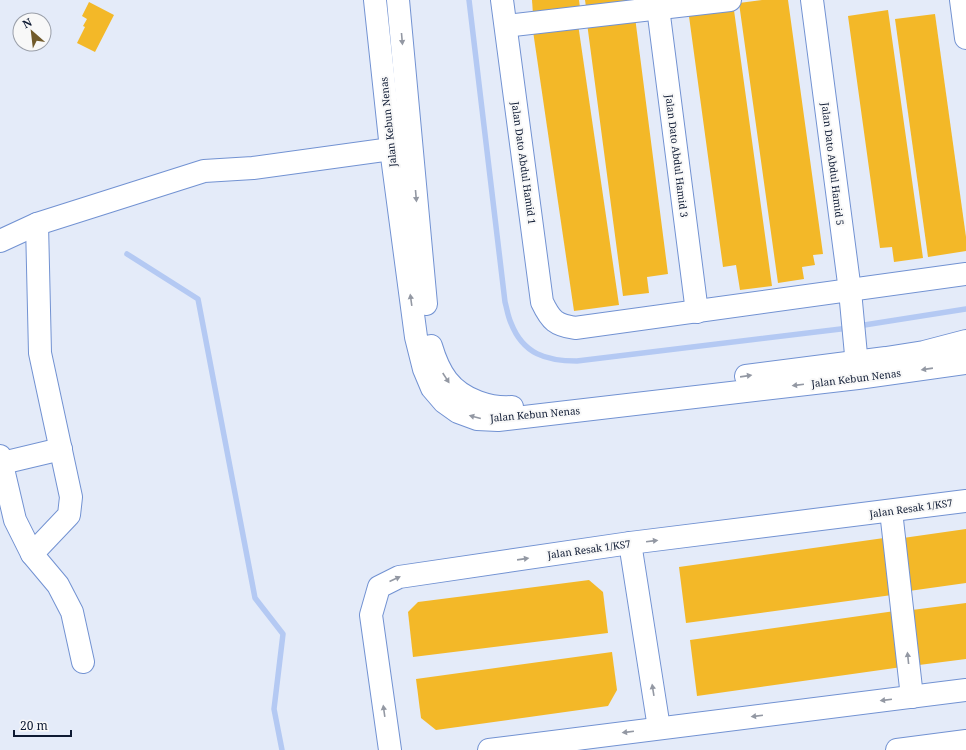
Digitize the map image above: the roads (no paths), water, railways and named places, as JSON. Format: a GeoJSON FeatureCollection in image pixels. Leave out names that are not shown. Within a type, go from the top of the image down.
{"type":"FeatureCollection","features":[{"type":"Feature","properties":{"kind":"street","name":"Jalan Kebun Nenas"},"geometry":{"type":"LineString","coordinates":[[375,0],[391,149],[404,170],[429,341],[434,357],[447,381],[457,392],[489,406],[506,408],[824,366],[857,370],[886,358],[924,352],[966,341]]}},
{"type":"Feature","properties":{"kind":"street","name":"Jalan Kebun Nenas"},"geometry":{"type":"LineString","coordinates":[[398,0],[404,170],[416,337],[424,370],[432,388],[444,402],[458,412],[476,419],[498,420],[857,370],[966,363]]}},
{"type":"Feature","properties":{"kind":"street","name":"Jalan Dato Abdul Hamid 1"},"geometry":{"type":"LineString","coordinates":[[502,0],[542,302],[548,315],[554,322],[575,328],[697,312]]}},
{"type":"Feature","properties":{"kind":"street"},"geometry":{"type":"LineString","coordinates":[[506,26],[657,4],[730,0]]}},
{"type":"Feature","properties":{"kind":"street","name":"Jalan Dato Abdul Hamid 5"},"geometry":{"type":"LineString","coordinates":[[812,0],[850,291],[853,325],[848,346],[824,366]]}},
{"type":"Feature","properties":{"kind":"street"},"geometry":{"type":"LineString","coordinates":[[961,0],[966,38]]}},
{"type":"Feature","properties":{"kind":"street","name":"Jalan Dato Abdul Hamid 3"},"geometry":{"type":"LineString","coordinates":[[657,4],[697,312]]}},
{"type":"Feature","properties":{"kind":"street"},"geometry":{"type":"LineString","coordinates":[[0,241],[37,224],[204,171],[253,168],[391,149]]}},
{"type":"Feature","properties":{"kind":"street"},"geometry":{"type":"LineString","coordinates":[[32,554],[69,515],[71,497],[40,353],[37,224]]}},
{"type":"Feature","properties":{"kind":"street"},"geometry":{"type":"LineString","coordinates":[[697,312],[966,274]]}},
{"type":"Feature","properties":{"kind":"street"},"geometry":{"type":"LineString","coordinates":[[853,325],[857,370]]}},
{"type":"Feature","properties":{"kind":"street","name":"Jalan Dato Abdul Hamid 5"},"geometry":{"type":"LineString","coordinates":[[853,325],[864,344],[875,354],[886,358]]}},
{"type":"Feature","properties":{"kind":"street"},"geometry":{"type":"LineString","coordinates":[[61,449],[1,460],[15,520],[32,554],[58,585],[72,612],[83,662]]}},
{"type":"Feature","properties":{"kind":"street","name":"Jalan Resak 1/KS7"},"geometry":{"type":"LineString","coordinates":[[390,750],[371,615],[379,587],[399,577],[630,543],[966,501]]}},
{"type":"Feature","properties":{"kind":"street"},"geometry":{"type":"LineString","coordinates":[[891,511],[912,697]]}},
{"type":"Feature","properties":{"kind":"street"},"geometry":{"type":"LineString","coordinates":[[630,543],[659,728]]}},
{"type":"Feature","properties":{"kind":"street"},"geometry":{"type":"LineString","coordinates":[[489,750],[966,690]]}},
{"type":"Feature","properties":{"kind":"street"},"geometry":{"type":"LineString","coordinates":[[897,750],[966,741]]}},
{"type":"Feature","properties":{"kind":"waterway"},"geometry":{"type":"LineString","coordinates":[[469,0],[505,302],[509,318],[516,334],[529,349],[546,357],[566,361],[577,361],[849,328]]}},
{"type":"Feature","properties":{"kind":"waterway"},"geometry":{"type":"LineString","coordinates":[[127,254],[198,299],[255,598],[283,634],[274,709],[282,750]]}},
{"type":"Feature","properties":{"kind":"waterway"},"geometry":{"type":"LineString","coordinates":[[858,326],[966,309]]}}]}
